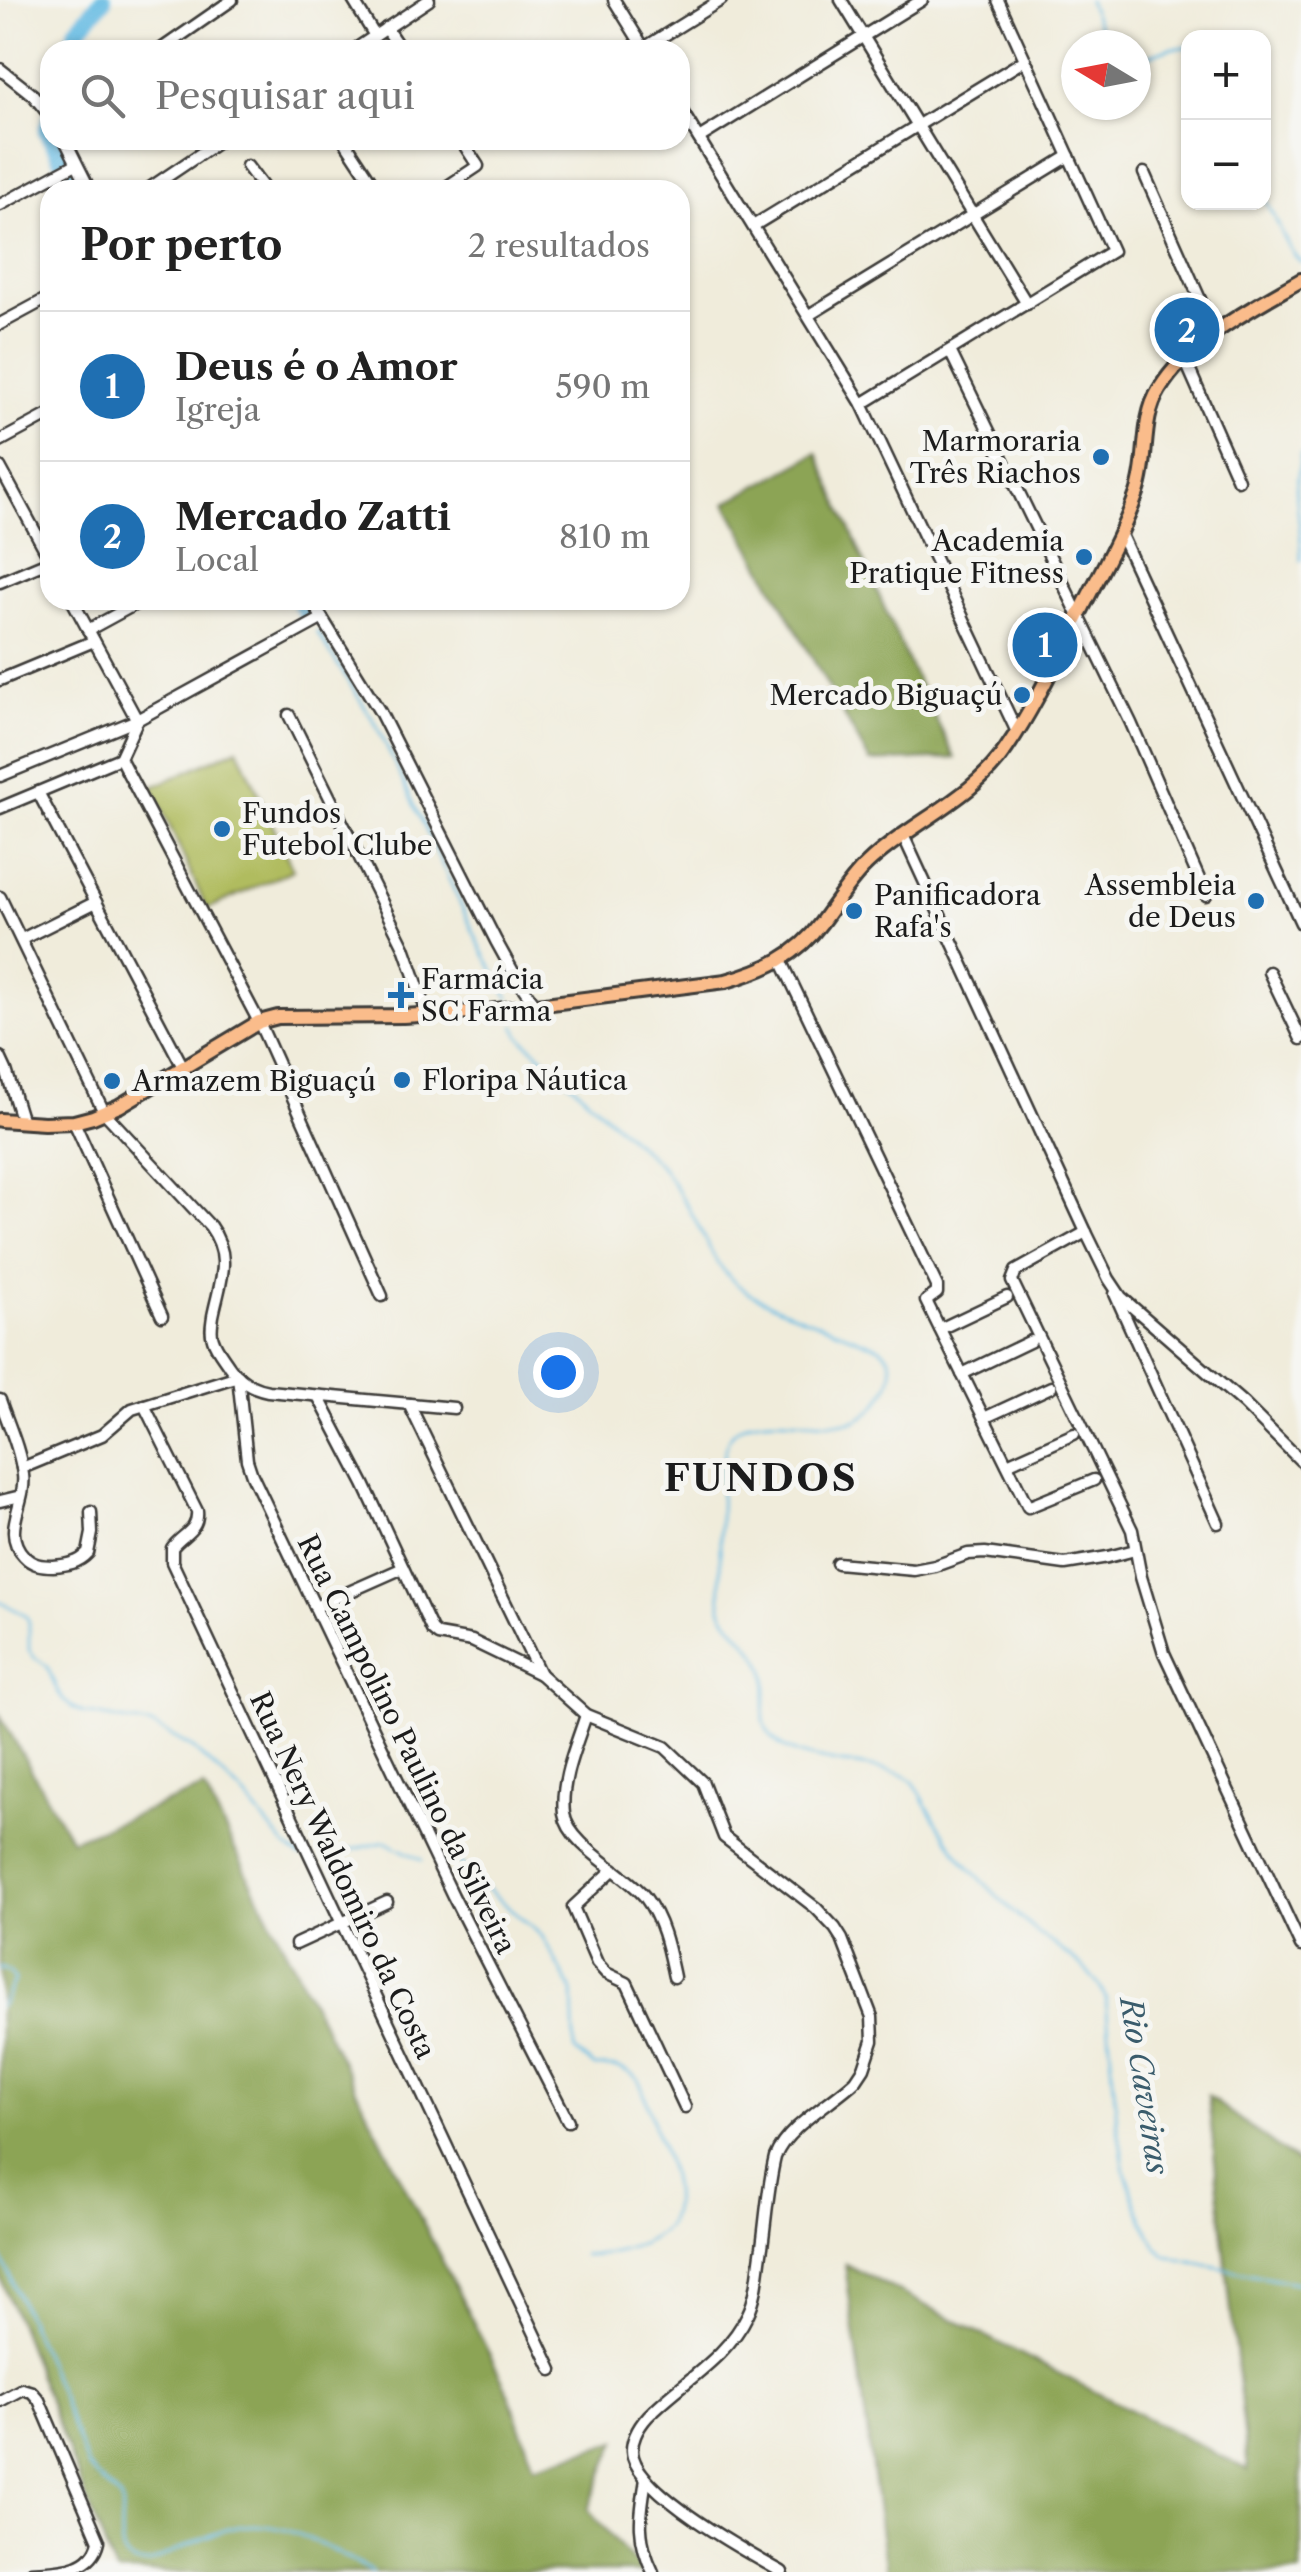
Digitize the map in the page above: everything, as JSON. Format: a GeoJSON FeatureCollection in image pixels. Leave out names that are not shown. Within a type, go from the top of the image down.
{"type":"FeatureCollection","features":[{"type":"Feature","properties":{"kind":"main road"},"geometry":{"type":"LineString","coordinates":[[0,1120],[74,1122],[104,1112],[259,1022],[295,1015],[428,1015],[536,1006],[726,981],[781,960],[813,934],[862,868],[903,834],[980,782],[1006,750],[1120,533],[1142,479],[1149,417],[1166,380],[1228,322],[1301,280]]}},
{"type":"Feature","properties":{"kind":"street"},"geometry":{"type":"LineString","coordinates":[[174,40],[232,0]]}},
{"type":"Feature","properties":{"kind":"street"},"geometry":{"type":"LineString","coordinates":[[354,0],[374,36]]}},
{"type":"Feature","properties":{"kind":"street"},"geometry":{"type":"LineString","coordinates":[[368,40],[429,0]]}},
{"type":"Feature","properties":{"kind":"street"},"geometry":{"type":"LineString","coordinates":[[614,0],[638,40]]}},
{"type":"Feature","properties":{"kind":"street"},"geometry":{"type":"LineString","coordinates":[[658,40],[721,0]]}},
{"type":"Feature","properties":{"kind":"street"},"geometry":{"type":"LineString","coordinates":[[841,0],[1026,304]]}},
{"type":"Feature","properties":{"kind":"street"},"geometry":{"type":"LineString","coordinates":[[698,138],[922,0]]}},
{"type":"Feature","properties":{"kind":"street"},"geometry":{"type":"LineString","coordinates":[[862,404],[1112,251],[998,0]]}},
{"type":"Feature","properties":{"kind":"street"},"geometry":{"type":"LineString","coordinates":[[386,28],[394,40]]}},
{"type":"Feature","properties":{"kind":"street"},"geometry":{"type":"LineString","coordinates":[[753,226],[1025,60]]}},
{"type":"Feature","properties":{"kind":"street"},"geometry":{"type":"LineString","coordinates":[[0,69],[40,103]]}},
{"type":"Feature","properties":{"kind":"street"},"geometry":{"type":"LineString","coordinates":[[690,125],[862,404],[1017,732]]}},
{"type":"Feature","properties":{"kind":"street"},"geometry":{"type":"LineString","coordinates":[[69,150],[84,180]]}},
{"type":"Feature","properties":{"kind":"street"},"geometry":{"type":"LineString","coordinates":[[162,180],[206,150]]}},
{"type":"Feature","properties":{"kind":"street"},"geometry":{"type":"LineString","coordinates":[[351,150],[370,180]]}},
{"type":"Feature","properties":{"kind":"street"},"geometry":{"type":"LineString","coordinates":[[457,180],[478,166],[468,150]]}},
{"type":"Feature","properties":{"kind":"street"},"geometry":{"type":"LineString","coordinates":[[809,315],[1069,156]]}},
{"type":"Feature","properties":{"kind":"street"},"geometry":{"type":"LineString","coordinates":[[45,180],[75,164]]}},
{"type":"Feature","properties":{"kind":"street"},"geometry":{"type":"LineString","coordinates":[[247,166],[257,180]]}},
{"type":"Feature","properties":{"kind":"street"},"geometry":{"type":"LineString","coordinates":[[1144,173],[1215,333]]}},
{"type":"Feature","properties":{"kind":"street"},"geometry":{"type":"LineString","coordinates":[[0,205],[40,183]]}},
{"type":"Feature","properties":{"kind":"street"},"geometry":{"type":"LineString","coordinates":[[0,324],[40,302]]}},
{"type":"Feature","properties":{"kind":"street"},"geometry":{"type":"LineString","coordinates":[[950,351],[1131,723],[1206,895]]}},
{"type":"Feature","properties":{"kind":"street"},"geometry":{"type":"LineString","coordinates":[[1185,360],[1238,480]]}},
{"type":"Feature","properties":{"kind":"street"},"geometry":{"type":"LineString","coordinates":[[0,441],[40,419]]}},
{"type":"Feature","properties":{"kind":"street"},"geometry":{"type":"LineString","coordinates":[[0,467],[4,483],[39,538]]}},
{"type":"Feature","properties":{"kind":"street"},"geometry":{"type":"LineString","coordinates":[[1120,533],[1301,923]]}},
{"type":"Feature","properties":{"kind":"street"},"geometry":{"type":"LineString","coordinates":[[0,582],[40,564]]}},
{"type":"Feature","properties":{"kind":"street"},"geometry":{"type":"LineString","coordinates":[[77,610],[137,720]]}},
{"type":"Feature","properties":{"kind":"street"},"geometry":{"type":"LineString","coordinates":[[0,680],[91,635],[128,610]]}},
{"type":"Feature","properties":{"kind":"street"},"geometry":{"type":"LineString","coordinates":[[317,610],[380,712],[496,941],[536,1006]]}},
{"type":"Feature","properties":{"kind":"street"},"geometry":{"type":"LineString","coordinates":[[0,776],[137,720],[321,618]]}},
{"type":"Feature","properties":{"kind":"street"},"geometry":{"type":"LineString","coordinates":[[289,715],[404,948],[428,1015]]}},
{"type":"Feature","properties":{"kind":"street"},"geometry":{"type":"LineString","coordinates":[[0,808],[120,758],[137,720]]}},
{"type":"Feature","properties":{"kind":"street"},"geometry":{"type":"LineString","coordinates":[[120,758],[259,1022],[382,1296]]}},
{"type":"Feature","properties":{"kind":"street"},"geometry":{"type":"LineString","coordinates":[[38,792],[183,1066]]}},
{"type":"Feature","properties":{"kind":"street"},"geometry":{"type":"LineString","coordinates":[[903,834],[1218,1523]]}},
{"type":"Feature","properties":{"kind":"street"},"geometry":{"type":"LineString","coordinates":[[0,897],[104,1112],[220,1240],[224,1270],[212,1320],[212,1338],[238,1376],[260,1390],[454,1408]]}},
{"type":"Feature","properties":{"kind":"street"},"geometry":{"type":"LineString","coordinates":[[22,939],[96,902]]}},
{"type":"Feature","properties":{"kind":"street"},"geometry":{"type":"LineString","coordinates":[[781,960],[937,1286],[937,1293],[926,1301],[1028,1506],[1094,1480]]}},
{"type":"Feature","properties":{"kind":"street"},"geometry":{"type":"LineString","coordinates":[[1269,972],[1301,1039]]}},
{"type":"Feature","properties":{"kind":"street"},"geometry":{"type":"LineString","coordinates":[[0,1057],[22,1122]]}},
{"type":"Feature","properties":{"kind":"street"},"geometry":{"type":"LineString","coordinates":[[74,1122],[162,1316]]}},
{"type":"Feature","properties":{"kind":"street"},"geometry":{"type":"LineString","coordinates":[[1086,1232],[1016,1271],[1012,1281],[1132,1530],[1164,1652],[1301,1946]]}},
{"type":"Feature","properties":{"kind":"street"},"geometry":{"type":"LineString","coordinates":[[1109,1280],[1127,1303],[1224,1386],[1301,1460]]}},
{"type":"Feature","properties":{"kind":"street"},"geometry":{"type":"LineString","coordinates":[[940,1329],[1007,1296]]}},
{"type":"Feature","properties":{"kind":"street"},"geometry":{"type":"LineString","coordinates":[[962,1374],[1031,1341]]}},
{"type":"Feature","properties":{"kind":"street"},"geometry":{"type":"LineString","coordinates":[[22,1468],[102,1435],[132,1409],[238,1376]]}},
{"type":"Feature","properties":{"kind":"street","name":"Rua Campolino Paulino da Silveira"},"geometry":{"type":"LineString","coordinates":[[238,1376],[249,1467],[453,1896],[568,2122]]}},
{"type":"Feature","properties":{"kind":"street"},"geometry":{"type":"LineString","coordinates":[[984,1418],[1051,1388]]}},
{"type":"Feature","properties":{"kind":"street"},"geometry":{"type":"LineString","coordinates":[[318,1396],[432,1630],[472,1641],[540,1674],[586,1715],[674,1753],[703,1783],[724,1837],[828,1919],[842,1940],[870,2007],[873,2028],[869,2054],[856,2080],[778,2148],[756,2291],[749,2313],[722,2354],[656,2409],[634,2438],[632,2454],[637,2466],[658,2492],[782,2572]]}},
{"type":"Feature","properties":{"kind":"street"},"geometry":{"type":"LineString","coordinates":[[0,1400],[24,1484],[14,1525],[18,1549],[35,1564],[69,1564],[87,1556],[92,1532],[90,1512]]}},
{"type":"Feature","properties":{"kind":"street"},"geometry":{"type":"LineString","coordinates":[[409,1404],[540,1674]]}},
{"type":"Feature","properties":{"kind":"street","name":"Rua Nery Waldomiro da Costa"},"geometry":{"type":"LineString","coordinates":[[144,1405],[198,1511],[194,1528],[172,1548],[172,1562],[552,2370]]}},
{"type":"Feature","properties":{"kind":"street"},"geometry":{"type":"LineString","coordinates":[[1007,1464],[1074,1434]]}},
{"type":"Feature","properties":{"kind":"street"},"geometry":{"type":"LineString","coordinates":[[0,1501],[21,1496]]}},
{"type":"Feature","properties":{"kind":"street"},"geometry":{"type":"LineString","coordinates":[[837,1563],[914,1570],[985,1553],[1066,1564],[1135,1550]]}},
{"type":"Feature","properties":{"kind":"street"},"geometry":{"type":"LineString","coordinates":[[315,1607],[403,1568]]}},
{"type":"Feature","properties":{"kind":"street"},"geometry":{"type":"LineString","coordinates":[[586,1715],[569,1769],[564,1817],[584,1844],[638,1889],[652,1908],[663,1930],[674,1977]]}},
{"type":"Feature","properties":{"kind":"street"},"geometry":{"type":"LineString","coordinates":[[614,1869],[573,1907],[598,1964],[626,1983],[634,1996],[685,2107]]}},
{"type":"Feature","properties":{"kind":"street"},"geometry":{"type":"LineString","coordinates":[[296,1944],[387,1902]]}},
{"type":"Feature","properties":{"kind":"street"},"geometry":{"type":"LineString","coordinates":[[0,2401],[22,2389],[40,2400],[98,2536],[98,2548],[88,2562],[60,2570],[31,2572]]}},
{"type":"Feature","properties":{"kind":"street"},"geometry":{"type":"LineString","coordinates":[[646,2478],[641,2545],[653,2572]]}},
{"type":"Feature","properties":{"kind":"green space"},"geometry":{"type":"Polygon","coordinates":[[[817,453],[908,662],[955,758],[870,762],[726,503],[817,453]]]}},
{"type":"Feature","properties":{"kind":"green space","name":"Fundos Futebol Clube"},"geometry":{"type":"Polygon","coordinates":[[[238,748],[293,870],[207,909],[152,787],[238,748]]]}},
{"type":"Feature","properties":{"kind":"green space"},"geometry":{"type":"Polygon","coordinates":[[[0,1715],[71,1840],[204,1788],[509,2393],[534,2466],[617,2441],[588,2509],[643,2572],[115,2572],[0,2276],[0,1715]]]}},
{"type":"Feature","properties":{"kind":"green space"},"geometry":{"type":"Polygon","coordinates":[[[1208,2096],[1301,2165],[1301,2572],[886,2572],[845,2264],[1248,2470],[1208,2096]]]}},
{"type":"Feature","properties":{"kind":"waterway","name":"Rio Caveiras"},"geometry":{"type":"LineString","coordinates":[[74,40],[77,30],[103,0]]}},
{"type":"Feature","properties":{"kind":"waterway"},"geometry":{"type":"LineString","coordinates":[[1088,0],[1100,30]]}},
{"type":"Feature","properties":{"kind":"waterway"},"geometry":{"type":"LineString","coordinates":[[1151,55],[1181,47]]}},
{"type":"Feature","properties":{"kind":"waterway","name":"Rio Caveiras"},"geometry":{"type":"LineString","coordinates":[[57,150],[74,180]]}},
{"type":"Feature","properties":{"kind":"waterway"},"geometry":{"type":"LineString","coordinates":[[1271,210],[1301,262]]}},
{"type":"Feature","properties":{"kind":"waterway"},"geometry":{"type":"LineString","coordinates":[[1301,453],[1296,491],[1301,540]]}},
{"type":"Feature","properties":{"kind":"waterway"},"geometry":{"type":"LineString","coordinates":[[1301,541],[1301,560]]}},
{"type":"Feature","properties":{"kind":"waterway","name":"Rio Caveiras"},"geometry":{"type":"LineString","coordinates":[[317,632],[377,726],[482,950],[509,998]]}},
{"type":"Feature","properties":{"kind":"waterway","name":"Rio Caveiras"},"geometry":{"type":"LineString","coordinates":[[515,1026],[521,1037],[662,1167],[718,1264],[734,1282],[776,1307],[879,1347],[891,1361],[886,1391],[857,1420],[757,1421],[731,1435],[726,1447],[721,1490],[721,1609],[757,1654],[765,1671],[765,1726],[787,1749],[892,1771],[910,1779],[968,1866],[1015,1914],[1072,1958],[1100,1987],[1106,1999],[1125,2172],[1143,2222],[1158,2248],[1165,2255],[1182,2260],[1301,2284]]}},
{"type":"Feature","properties":{"kind":"waterway"},"geometry":{"type":"LineString","coordinates":[[0,1602],[26,1615],[29,1650],[47,1666],[63,1700],[84,1713],[154,1726],[191,1747],[241,1792],[285,1846],[301,1857]]}},
{"type":"Feature","properties":{"kind":"waterway"},"geometry":{"type":"LineString","coordinates":[[334,1854],[385,1842],[422,1860]]}},
{"type":"Feature","properties":{"kind":"waterway"},"geometry":{"type":"LineString","coordinates":[[447,1850],[542,1936],[573,1992],[575,2051],[595,2067],[629,2072],[638,2080],[645,2097],[671,2177],[673,2201],[668,2223],[642,2243],[583,2256]]}},
{"type":"Feature","properties":{"kind":"waterway"},"geometry":{"type":"LineString","coordinates":[[0,1968],[15,1979],[0,2007]]}},
{"type":"Feature","properties":{"kind":"waterway"},"geometry":{"type":"LineString","coordinates":[[0,2253],[88,2468],[120,2498],[122,2546],[130,2560],[150,2563],[215,2534],[254,2525],[290,2531],[373,2572]]}},
{"type":"Feature","properties":{"kind":"place","name":"Mercado Zatti"},"geometry":{"type":"Point","coordinates":[1187,330]}},
{"type":"Feature","properties":{"kind":"place","name":"Marmoraria Três Riachos"},"geometry":{"type":"Point","coordinates":[1101,457]}},
{"type":"Feature","properties":{"kind":"place","name":"Academia Pratique Fitness"},"geometry":{"type":"Point","coordinates":[1084,557]}},
{"type":"Feature","properties":{"kind":"place","name":"Deus é o Amor"},"geometry":{"type":"Point","coordinates":[1045,645]}},
{"type":"Feature","properties":{"kind":"place","name":"Mercado Biguaçú"},"geometry":{"type":"Point","coordinates":[1022,695]}},
{"type":"Feature","properties":{"kind":"place","name":"Fundos Futebol Clube"},"geometry":{"type":"Point","coordinates":[222,829]}},
{"type":"Feature","properties":{"kind":"place","name":"Assembleia de Deus"},"geometry":{"type":"Point","coordinates":[1256,901]}},
{"type":"Feature","properties":{"kind":"place","name":"Panificadora Rafa's"},"geometry":{"type":"Point","coordinates":[854,911]}},
{"type":"Feature","properties":{"kind":"place","name":"Farmácia SC Farma"},"geometry":{"type":"Point","coordinates":[401,995]}},
{"type":"Feature","properties":{"kind":"place","name":"Floripa Náutica"},"geometry":{"type":"Point","coordinates":[402,1080]}},
{"type":"Feature","properties":{"kind":"place","name":"Armazem Biguaçú"},"geometry":{"type":"Point","coordinates":[112,1081]}},
{"type":"Feature","properties":{"kind":"district","name":"FUNDOS"},"geometry":{"type":"Point","coordinates":[761,1478]}}]}
